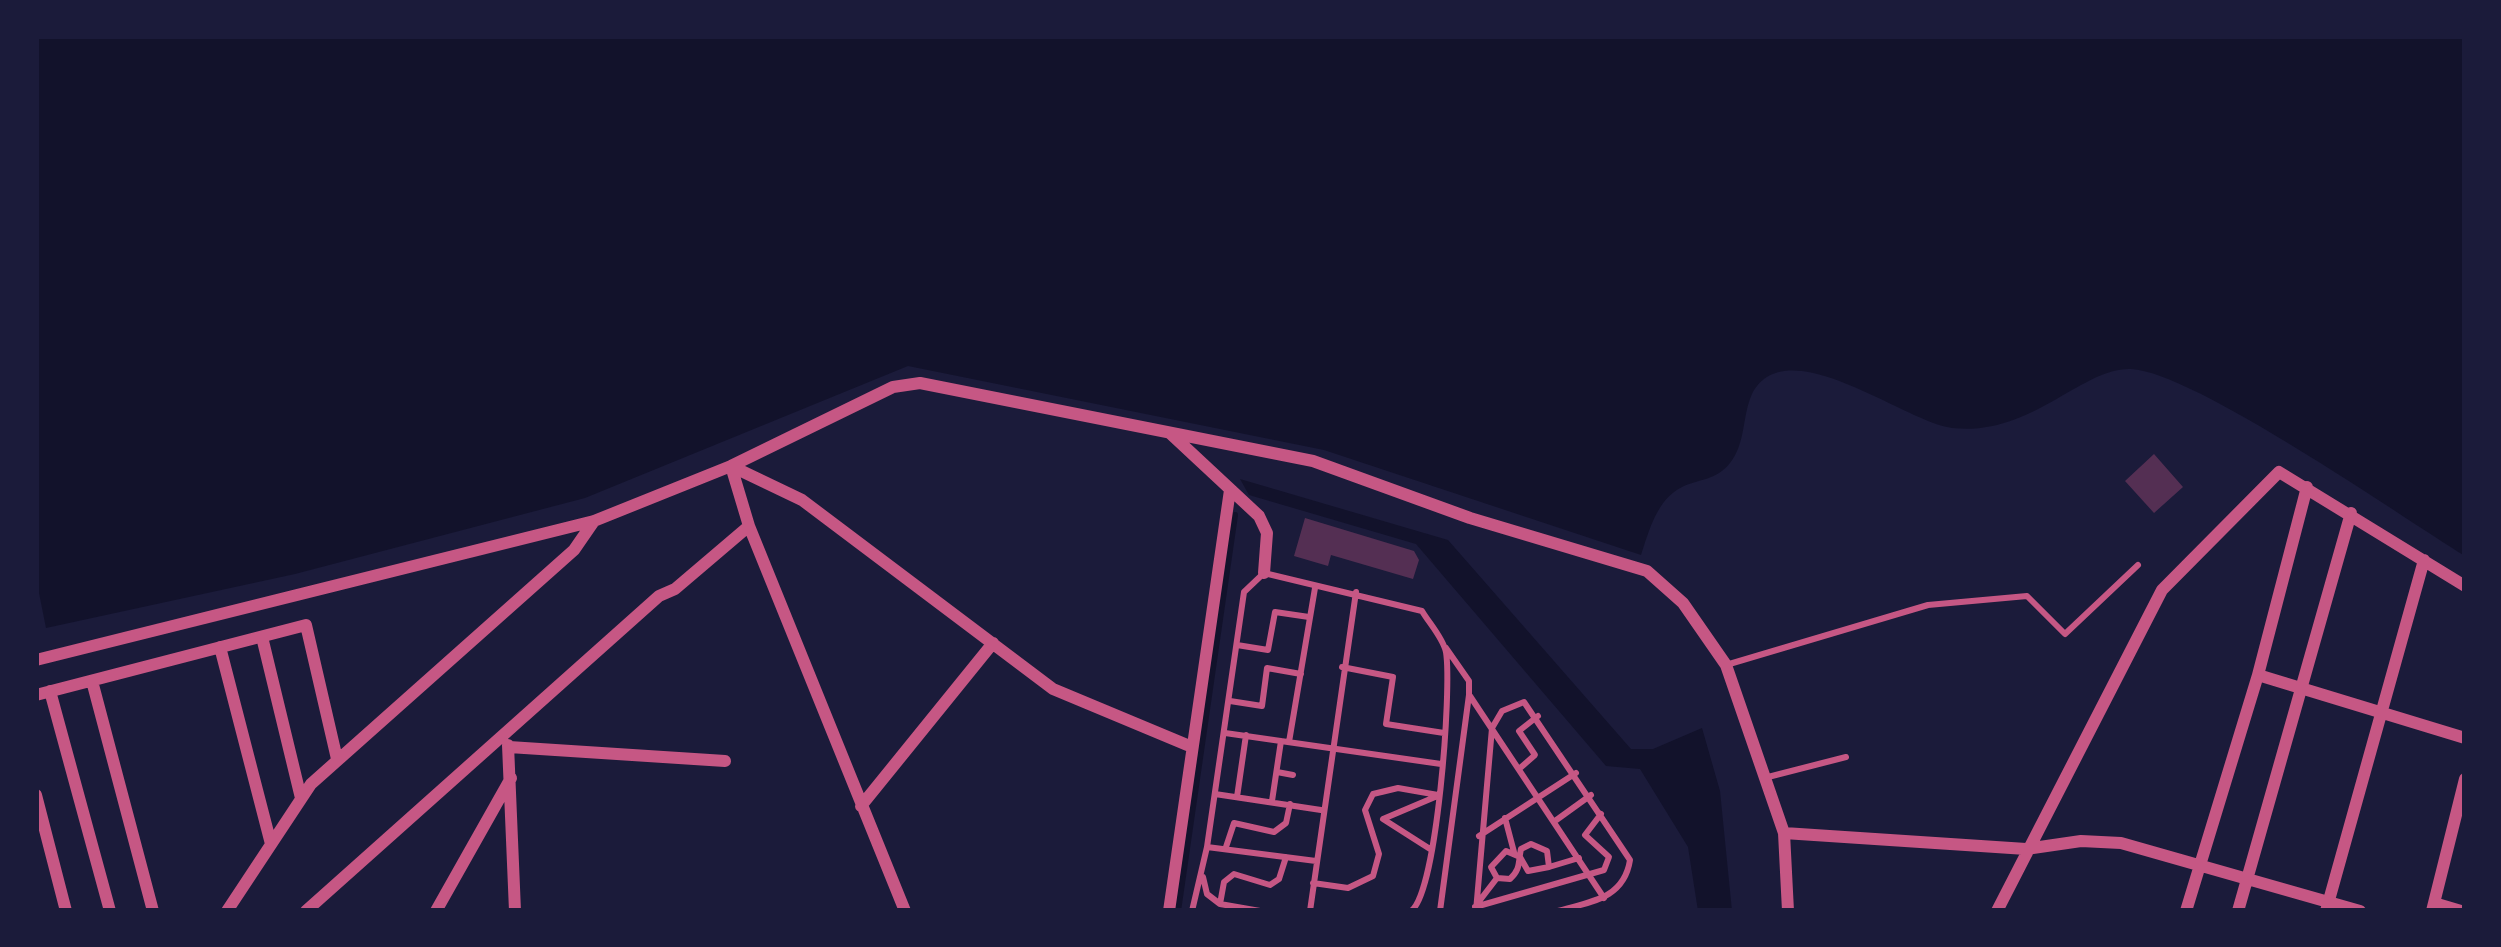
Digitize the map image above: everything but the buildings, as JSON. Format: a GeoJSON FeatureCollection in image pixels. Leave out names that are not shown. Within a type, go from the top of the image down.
{"type":"FeatureCollection","features":[{"type":"Feature","properties":{"kind":"street"},"geometry":{"type":"LineString","coordinates":[[36,660],[594,521],[731,466],[893,386],[920,383],[1313,461],[1470,518],[1648,572],[1683,603],[1726,665],[1784,833],[1788,911]]}},
{"type":"Feature","properties":{"kind":"street"},"geometry":{"type":"LineString","coordinates":[[1170,433],[1259,516],[1267,533],[1264,573]]}},
{"type":"Feature","properties":{"kind":"street"},"geometry":{"type":"LineString","coordinates":[[731,466],[749,526],[905,911]]}},
{"type":"Feature","properties":{"kind":"street"},"geometry":{"type":"LineString","coordinates":[[731,466],[802,500],[1053,689],[1192,747]]}},
{"type":"Feature","properties":{"kind":"street"},"geometry":{"type":"LineString","coordinates":[[1997,911],[2162,590],[2279,472],[2465,586]]}},
{"type":"Feature","properties":{"kind":"street"},"geometry":{"type":"LineString","coordinates":[[2186,911],[2258,675],[2307,487]]}},
{"type":"Feature","properties":{"kind":"street"},"geometry":{"type":"LineString","coordinates":[[1169,911],[1230,490]]}},
{"type":"Feature","properties":{"kind":"street"},"geometry":{"type":"LineString","coordinates":[[2238,911],[2350,514]]}},
{"type":"Feature","properties":{"kind":"street"},"geometry":{"type":"LineString","coordinates":[[227,911],[301,798],[337,759],[574,550],[594,521]]}},
{"type":"Feature","properties":{"kind":"street"},"geometry":{"type":"LineString","coordinates":[[306,911],[506,741],[659,596],[675,589],[749,526]]}},
{"type":"Feature","properties":{"kind":"street"},"geometry":{"type":"LineString","coordinates":[[2327,907],[2424,560]]}},
{"type":"Feature","properties":{"kind":"street"},"geometry":{"type":"LineString","coordinates":[[110,911],[43,693],[306,625],[337,759]]}},
{"type":"Feature","properties":{"kind":"street"},"geometry":{"type":"LineString","coordinates":[[262,637],[301,798]]}},
{"type":"Feature","properties":{"kind":"street"},"geometry":{"type":"LineString","coordinates":[[861,806],[993,643]]}},
{"type":"Feature","properties":{"kind":"street"},"geometry":{"type":"LineString","coordinates":[[220,647],[271,844]]}},
{"type":"Feature","properties":{"kind":"street"},"geometry":{"type":"LineString","coordinates":[[2258,675],[2465,738]]}},
{"type":"Feature","properties":{"kind":"street"},"geometry":{"type":"LineString","coordinates":[[92,681],[153,911]]}},
{"type":"Feature","properties":{"kind":"street"},"geometry":{"type":"LineString","coordinates":[[506,741],[725,761]]}},
{"type":"Feature","properties":{"kind":"street"},"geometry":{"type":"LineString","coordinates":[[506,741],[515,911]]}},
{"type":"Feature","properties":{"kind":"street"},"geometry":{"type":"LineString","coordinates":[[436,911],[511,777]]}},
{"type":"Feature","properties":{"kind":"street"},"geometry":{"type":"LineString","coordinates":[[2461,911],[2433,907],[2465,779]]}},
{"type":"Feature","properties":{"kind":"street"},"geometry":{"type":"LineString","coordinates":[[36,795],[66,911]]}},
{"type":"Feature","properties":{"kind":"street"},"geometry":{"type":"LineString","coordinates":[[1784,833],[2026,849],[2081,841],[2121,843],[2248,878],[2327,907],[2360,911]]}},
{"type":"Feature","properties":{"kind":"lane"},"geometry":{"type":"LineString","coordinates":[[1726,665],[1928,605],[1968,601],[2027,596],[2065,634],[2138,565]]}},
{"type":"Feature","properties":{"kind":"lane"},"geometry":{"type":"LineString","coordinates":[[1260,911],[1220,904],[1207,894],[1203,874],[1244,592],[1264,573],[1422,611],[1469,681],[1440,911]]}},
{"type":"Feature","properties":{"kind":"lane"},"geometry":{"type":"LineString","coordinates":[[1272,801],[1315,588]]}},
{"type":"Feature","properties":{"kind":"lane"},"geometry":{"type":"LineString","coordinates":[[1310,911],[1356,592]]}},
{"type":"Feature","properties":{"kind":"lane"},"geometry":{"type":"LineString","coordinates":[[1235,645],[1268,650],[1275,612],[1310,617]]}},
{"type":"Feature","properties":{"kind":"lane"},"geometry":{"type":"LineString","coordinates":[[1411,911],[1422,898],[1431,849],[1444,734],[1446,648]]}},
{"type":"Feature","properties":{"kind":"lane"},"geometry":{"type":"LineString","coordinates":[[1228,701],[1262,706],[1268,668],[1300,674]]}},
{"type":"Feature","properties":{"kind":"lane"},"geometry":{"type":"LineString","coordinates":[[1342,668],[1393,677],[1386,724],[1444,734]]}},
{"type":"Feature","properties":{"kind":"lane"},"geometry":{"type":"LineString","coordinates":[[1468,694],[1604,898]]}},
{"type":"Feature","properties":{"kind":"lane"},"geometry":{"type":"LineString","coordinates":[[1475,909],[1492,728],[1513,702],[1525,702],[1630,860],[1625,879],[1604,898],[1558,911]]}},
{"type":"Feature","properties":{"kind":"lane"},"geometry":{"type":"LineString","coordinates":[[1520,769],[1535,755],[1519,731],[1538,716]]}},
{"type":"Feature","properties":{"kind":"lane"},"geometry":{"type":"LineString","coordinates":[[1224,733],[1441,764]]}},
{"type":"Feature","properties":{"kind":"lane"},"geometry":{"type":"LineString","coordinates":[[1237,797],[1246,735]]}},
{"type":"Feature","properties":{"kind":"lane"},"geometry":{"type":"LineString","coordinates":[[1764,778],[1846,758]]}},
{"type":"Feature","properties":{"kind":"lane"},"geometry":{"type":"LineString","coordinates":[[1276,772],[1293,775]]}},
{"type":"Feature","properties":{"kind":"lane"},"geometry":{"type":"LineString","coordinates":[[1479,836],[1576,773]]}},
{"type":"Feature","properties":{"kind":"lane"},"geometry":{"type":"LineString","coordinates":[[1313,883],[1348,888],[1372,876],[1379,854],[1365,810],[1373,794],[1398,788],[1438,795]]}},
{"type":"Feature","properties":{"kind":"lane"},"geometry":{"type":"LineString","coordinates":[[1215,794],[1321,810]]}},
{"type":"Feature","properties":{"kind":"lane"},"geometry":{"type":"LineString","coordinates":[[1431,849],[1382,819],[1438,795]]}},
{"type":"Feature","properties":{"kind":"lane"},"geometry":{"type":"LineString","coordinates":[[1554,822],[1591,795]]}},
{"type":"Feature","properties":{"kind":"lane"},"geometry":{"type":"LineString","coordinates":[[1226,849],[1234,823],[1274,832],[1286,823],[1290,804]]}},
{"type":"Feature","properties":{"kind":"lane"},"geometry":{"type":"LineString","coordinates":[[1475,909],[1591,878],[1609,865],[1606,850],[1586,835],[1592,820],[1603,813]]}},
{"type":"Feature","properties":{"kind":"lane"},"geometry":{"type":"LineString","coordinates":[[1505,818],[1528,871],[1579,858]]}},
{"type":"Feature","properties":{"kind":"lane"},"geometry":{"type":"LineString","coordinates":[[1497,878],[1492,862],[1500,853],[1517,854],[1526,846],[1547,851],[1549,867]]}},
{"type":"Feature","properties":{"kind":"lane"},"geometry":{"type":"LineString","coordinates":[[1207,848],[1316,861]]}},
{"type":"Feature","properties":{"kind":"lane"},"geometry":{"type":"LineString","coordinates":[[1475,909],[1497,878],[1516,874],[1517,854]]}},
{"type":"Feature","properties":{"kind":"lane"},"geometry":{"type":"LineString","coordinates":[[1220,904],[1224,882],[1234,874],[1270,885],[1279,879],[1286,857]]}},
{"type":"Feature","properties":{"kind":"lane"},"geometry":{"type":"LineString","coordinates":[[1192,911],[1195,884],[1203,874]]}},
{"type":"Feature","properties":{"kind":"shaded area"},"geometry":{"type":"Polygon","coordinates":[[[36,36],[2465,36],[2465,556],[2247,419],[2161,376],[2131,369],[2112,371],[2030,413],[1980,428],[1931,422],[1818,374],[1791,371],[1768,376],[1752,394],[1739,447],[1730,463],[1666,499],[1641,555],[1324,450],[908,366],[585,498],[295,574],[46,628],[36,578],[36,36]]]}},
{"type":"Feature","properties":{"kind":"shaded area"},"geometry":{"type":"Polygon","coordinates":[[[1240,479],[1448,540],[1631,749],[1653,749],[1702,728],[1720,791],[1732,911],[1698,911],[1688,847],[1640,769],[1606,766],[1416,544],[1249,495],[1240,479]]]}},
{"type":"Feature","properties":{"kind":"waterway"},"geometry":{"type":"LineString","coordinates":[[1178,911],[1235,515]]}}]}
